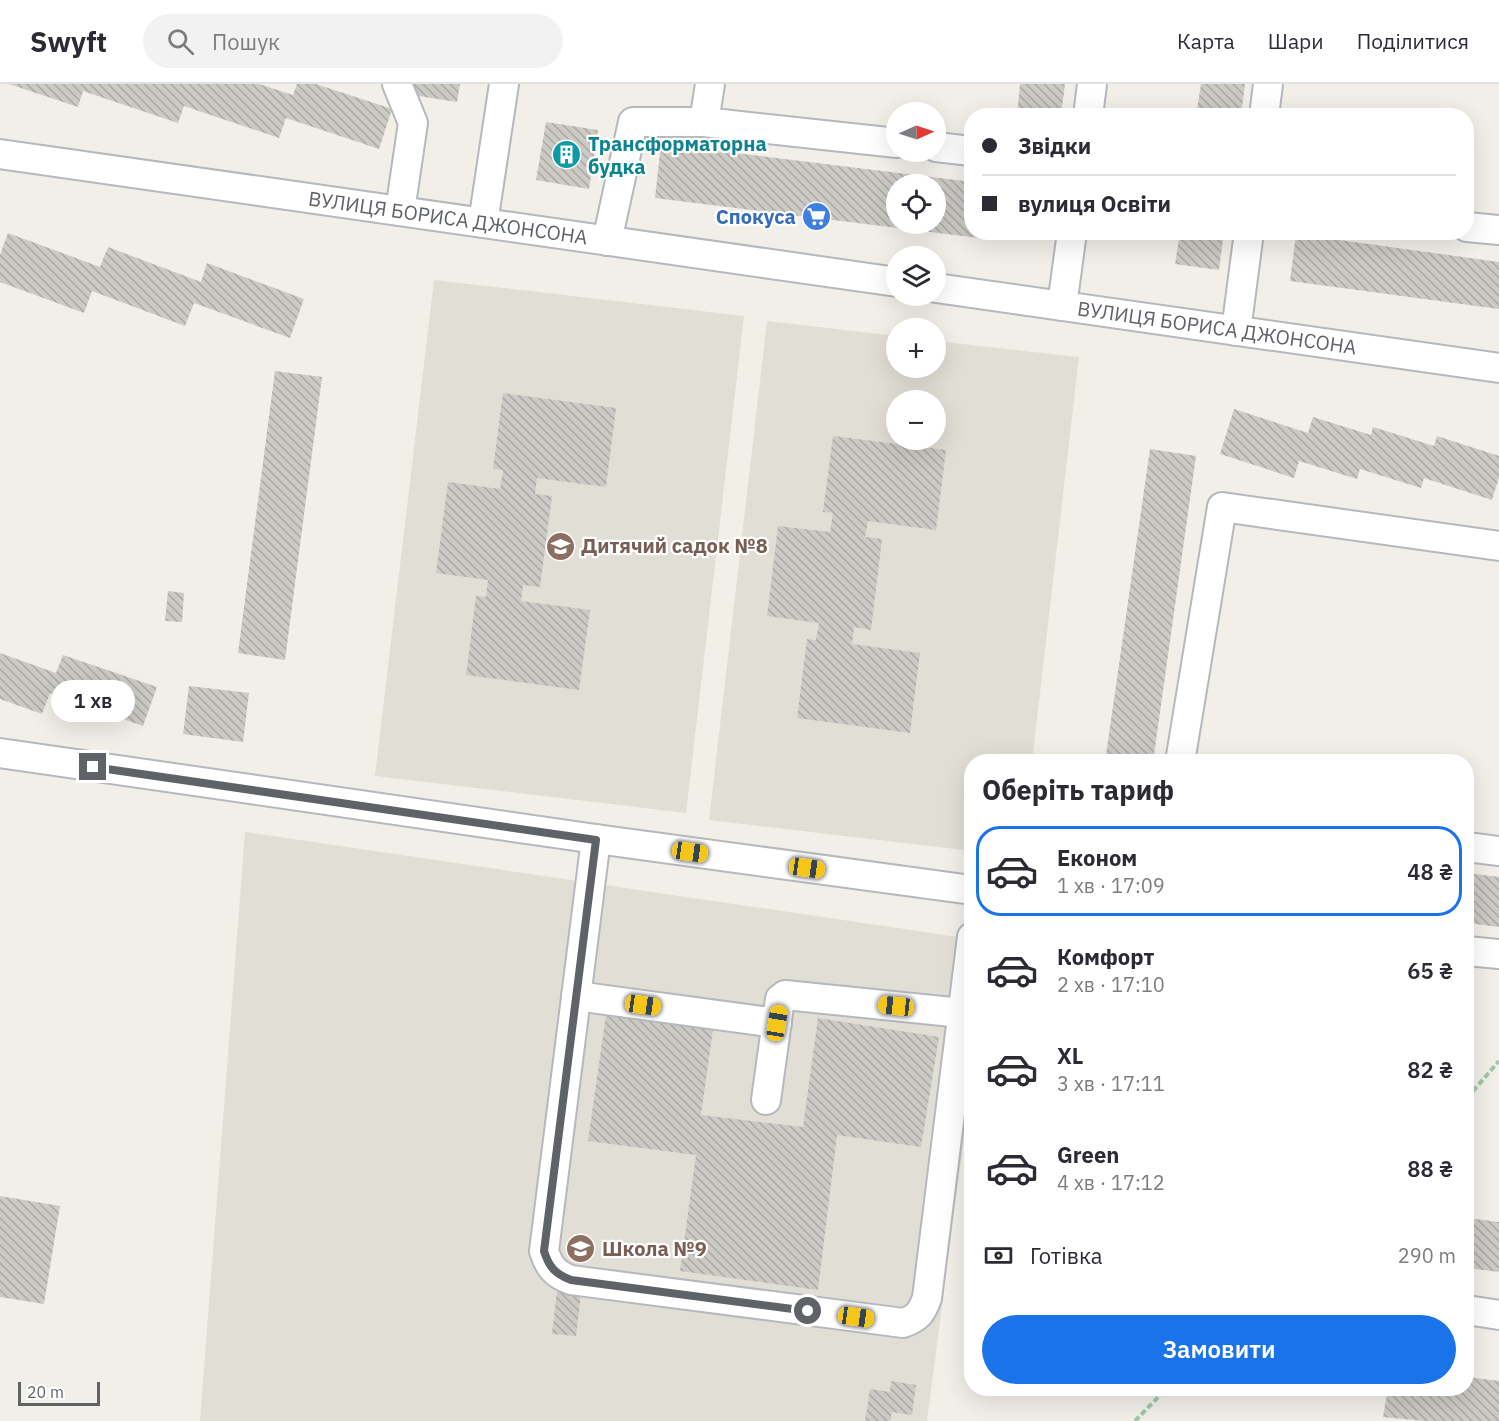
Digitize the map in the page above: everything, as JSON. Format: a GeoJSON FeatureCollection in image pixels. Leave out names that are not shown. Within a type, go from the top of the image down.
{"type":"FeatureCollection","features":[{"type":"Feature","properties":{"kind":"street"},"geometry":{"type":"LineString","coordinates":[[397,84],[413,123],[400,211]]}},
{"type":"Feature","properties":{"kind":"street"},"geometry":{"type":"LineString","coordinates":[[483,223],[504,84]]}},
{"type":"Feature","properties":{"kind":"street"},"geometry":{"type":"LineString","coordinates":[[704,122],[710,84]]}},
{"type":"Feature","properties":{"kind":"street"},"geometry":{"type":"LineString","coordinates":[[1089,108],[1092,84]]}},
{"type":"Feature","properties":{"kind":"street"},"geometry":{"type":"LineString","coordinates":[[1265,108],[1268,84]]}},
{"type":"Feature","properties":{"kind":"street"},"geometry":{"type":"LineString","coordinates":[[608,241],[633,122],[704,122],[886,142]]}},
{"type":"Feature","properties":{"kind":"street"},"geometry":{"type":"LineString","coordinates":[[946,148],[964,150]]}},
{"type":"Feature","properties":{"kind":"street","name":"ВУЛИЦЯ БОРИСА ДЖОНСОНА"},"geometry":{"type":"LineString","coordinates":[[0,154],[886,280]]}},
{"type":"Feature","properties":{"kind":"street"},"geometry":{"type":"LineString","coordinates":[[1474,228],[1499,230]]}},
{"type":"Feature","properties":{"kind":"street"},"geometry":{"type":"LineString","coordinates":[[1062,306],[1071,240]]}},
{"type":"Feature","properties":{"kind":"street"},"geometry":{"type":"LineString","coordinates":[[1236,331],[1248,240]]}},
{"type":"Feature","properties":{"kind":"street","name":"ВУЛИЦЯ БОРИСА ДЖОНСОНА"},"geometry":{"type":"LineString","coordinates":[[946,289],[1499,368]]}},
{"type":"Feature","properties":{"kind":"street"},"geometry":{"type":"LineString","coordinates":[[1181,754],[1222,507],[1499,546]]}},
{"type":"Feature","properties":{"kind":"street"},"geometry":{"type":"LineString","coordinates":[[0,753],[596,840],[964,889]]}},
{"type":"Feature","properties":{"kind":"street"},"geometry":{"type":"LineString","coordinates":[[596,840],[544,1251],[548,1265],[557,1275],[571,1280],[903,1323],[915,1319],[922,1311],[927,1298],[964,998]]}},
{"type":"Feature","properties":{"kind":"street"},"geometry":{"type":"LineString","coordinates":[[1474,848],[1499,851]]}},
{"type":"Feature","properties":{"kind":"street"},"geometry":{"type":"LineString","coordinates":[[1474,952],[1499,954]]}},
{"type":"Feature","properties":{"kind":"street"},"geometry":{"type":"LineString","coordinates":[[766,1100],[780,999],[785,995],[962,1013]]}},
{"type":"Feature","properties":{"kind":"street"},"geometry":{"type":"LineString","coordinates":[[576,996],[777,1023]]}},
{"type":"Feature","properties":{"kind":"street"},"geometry":{"type":"LineString","coordinates":[[1474,1311],[1499,1315]]}},
{"type":"Feature","properties":{"kind":"path"},"geometry":{"type":"LineString","coordinates":[[1474,1090],[1499,1061]]}},
{"type":"Feature","properties":{"kind":"path"},"geometry":{"type":"LineString","coordinates":[[1135,1421],[1159,1396]]}},
{"type":"Feature","properties":{"kind":"shaded area","name":"Дитячий садок №8"},"geometry":{"type":"Polygon","coordinates":[[[434,280],[744,316],[686,813],[375,776],[434,280]]]}},
{"type":"Feature","properties":{"kind":"shaded area"},"geometry":{"type":"Polygon","coordinates":[[[767,321],[886,335],[886,378],[946,378],[946,342],[1079,357],[1033,754],[964,754],[964,850],[709,820],[767,321]]]}},
{"type":"Feature","properties":{"kind":"shaded area","name":"Школа №9"},"geometry":{"type":"Polygon","coordinates":[[[245,832],[964,938],[964,1138],[927,1421],[200,1421],[245,832]]]}},
{"type":"Feature","properties":{"kind":"building"},"geometry":{"type":"Polygon","coordinates":[[[9,84],[259,84],[293,95],[297,84],[316,84],[392,109],[379,149],[286,118],[279,138],[184,106],[178,123],[83,91],[78,107],[9,84]]]}},
{"type":"Feature","properties":{"kind":"building"},"geometry":{"type":"Polygon","coordinates":[[[414,84],[460,84],[457,102],[412,95],[414,84]]]}},
{"type":"Feature","properties":{"kind":"building"},"geometry":{"type":"Polygon","coordinates":[[[1020,84],[1065,84],[1062,108],[1018,108],[1020,84]]]}},
{"type":"Feature","properties":{"kind":"building"},"geometry":{"type":"Polygon","coordinates":[[[1201,84],[1245,84],[1242,108],[1197,108],[1201,84]]]}},
{"type":"Feature","properties":{"kind":"building","name":"Трансформаторна будка"},"geometry":{"type":"Polygon","coordinates":[[[546,122],[598,130],[589,189],[536,180],[546,122]]]}},
{"type":"Feature","properties":{"kind":"building"},"geometry":{"type":"Polygon","coordinates":[[[661,144],[907,174],[886,174],[886,227],[655,198],[661,144]]]}},
{"type":"Feature","properties":{"kind":"building"},"geometry":{"type":"Polygon","coordinates":[[[946,179],[964,181],[964,236],[946,234],[946,179]]]}},
{"type":"Feature","properties":{"kind":"building"},"geometry":{"type":"Polygon","coordinates":[[[8,233],[100,267],[108,247],[201,282],[207,263],[304,299],[290,338],[194,303],[185,326],[92,291],[84,313],[0,282],[0,255],[8,233]]]}},
{"type":"Feature","properties":{"kind":"building"},"geometry":{"type":"Polygon","coordinates":[[[1179,240],[1223,240],[1219,270],[1175,264],[1179,240]]]}},
{"type":"Feature","properties":{"kind":"building"},"geometry":{"type":"Polygon","coordinates":[[[1295,240],[1340,240],[1499,262],[1499,309],[1290,281],[1295,240]]]}},
{"type":"Feature","properties":{"kind":"building"},"geometry":{"type":"Polygon","coordinates":[[[275,371],[322,377],[285,660],[238,653],[275,371]]]}},
{"type":"Feature","properties":{"kind":"building"},"geometry":{"type":"Polygon","coordinates":[[[503,393],[616,408],[606,487],[537,478],[535,494],[552,496],[540,587],[523,585],[521,601],[590,610],[579,690],[466,675],[476,596],[486,597],[488,580],[436,573],[448,482],[500,489],[503,470],[493,469],[503,393]]]}},
{"type":"Feature","properties":{"kind":"building"},"geometry":{"type":"Polygon","coordinates":[[[1234,409],[1308,433],[1313,417],[1371,435],[1373,427],[1434,446],[1437,436],[1499,456],[1499,477],[1492,500],[1424,478],[1421,488],[1360,469],[1357,479],[1299,461],[1294,478],[1220,454],[1234,409]]]}},
{"type":"Feature","properties":{"kind":"building"},"geometry":{"type":"Polygon","coordinates":[[[833,436],[886,443],[886,450],[946,450],[936,530],[868,521],[865,537],[882,539],[871,630],[854,627],[852,644],[920,653],[910,733],[797,718],[807,639],[816,640],[819,623],[767,616],[778,526],[830,532],[833,513],[823,512],[833,436]]]}},
{"type":"Feature","properties":{"kind":"building"},"geometry":{"type":"Polygon","coordinates":[[[1150,449],[1196,456],[1154,754],[1106,754],[1150,449]]]}},
{"type":"Feature","properties":{"kind":"building"},"geometry":{"type":"Polygon","coordinates":[[[168,591],[184,593],[182,622],[165,621],[168,591]]]}},
{"type":"Feature","properties":{"kind":"building"},"geometry":{"type":"Polygon","coordinates":[[[0,653],[56,673],[63,655],[157,687],[143,726],[50,693],[42,714],[0,699],[0,653]]]}},
{"type":"Feature","properties":{"kind":"building"},"geometry":{"type":"Polygon","coordinates":[[[189,686],[249,693],[243,742],[183,734],[189,686]]]}},
{"type":"Feature","properties":{"kind":"building"},"geometry":{"type":"Polygon","coordinates":[[[1474,874],[1499,877],[1499,927],[1474,924],[1474,874]]]}},
{"type":"Feature","properties":{"kind":"building"},"geometry":{"type":"Polygon","coordinates":[[[606,1015],[713,1029],[701,1115],[803,1127],[818,1018],[939,1037],[921,1147],[837,1135],[818,1290],[680,1271],[696,1155],[588,1141],[606,1015]]]}},
{"type":"Feature","properties":{"kind":"building"},"geometry":{"type":"Polygon","coordinates":[[[0,1196],[60,1206],[44,1304],[0,1297],[0,1196]]]}},
{"type":"Feature","properties":{"kind":"building"},"geometry":{"type":"Polygon","coordinates":[[[1474,1219],[1499,1222],[1499,1272],[1474,1269],[1474,1219]]]}},
{"type":"Feature","properties":{"kind":"building"},"geometry":{"type":"Polygon","coordinates":[[[557,1291],[581,1294],[576,1336],[552,1334],[557,1291]]]}},
{"type":"Feature","properties":{"kind":"building"},"geometry":{"type":"Polygon","coordinates":[[[1474,1378],[1499,1381],[1499,1421],[1424,1421],[1383,1417],[1387,1396],[1474,1396],[1474,1378]]]}},
{"type":"Feature","properties":{"kind":"building"},"geometry":{"type":"Polygon","coordinates":[[[891,1381],[916,1385],[912,1415],[892,1412],[890,1421],[865,1421],[870,1389],[890,1392],[891,1381]]]}},
{"type":"Feature","properties":{"kind":"place","name":"Трансформаторна будка"},"geometry":{"type":"Point","coordinates":[567,155]}},
{"type":"Feature","properties":{"kind":"place","name":"Спокуса"},"geometry":{"type":"Point","coordinates":[817,217]}},
{"type":"Feature","properties":{"kind":"place","name":"Дитячий садок №8"},"geometry":{"type":"Point","coordinates":[560,546]}},
{"type":"Feature","properties":{"kind":"place","name":"Школа №9"},"geometry":{"type":"Point","coordinates":[581,1249]}},
{"type":"Feature","properties":{"kind":"route"},"geometry":{"type":"LineString","coordinates":[[93,767],[596,840],[544,1251],[548,1265],[557,1275],[571,1280],[808,1311]]}}]}
